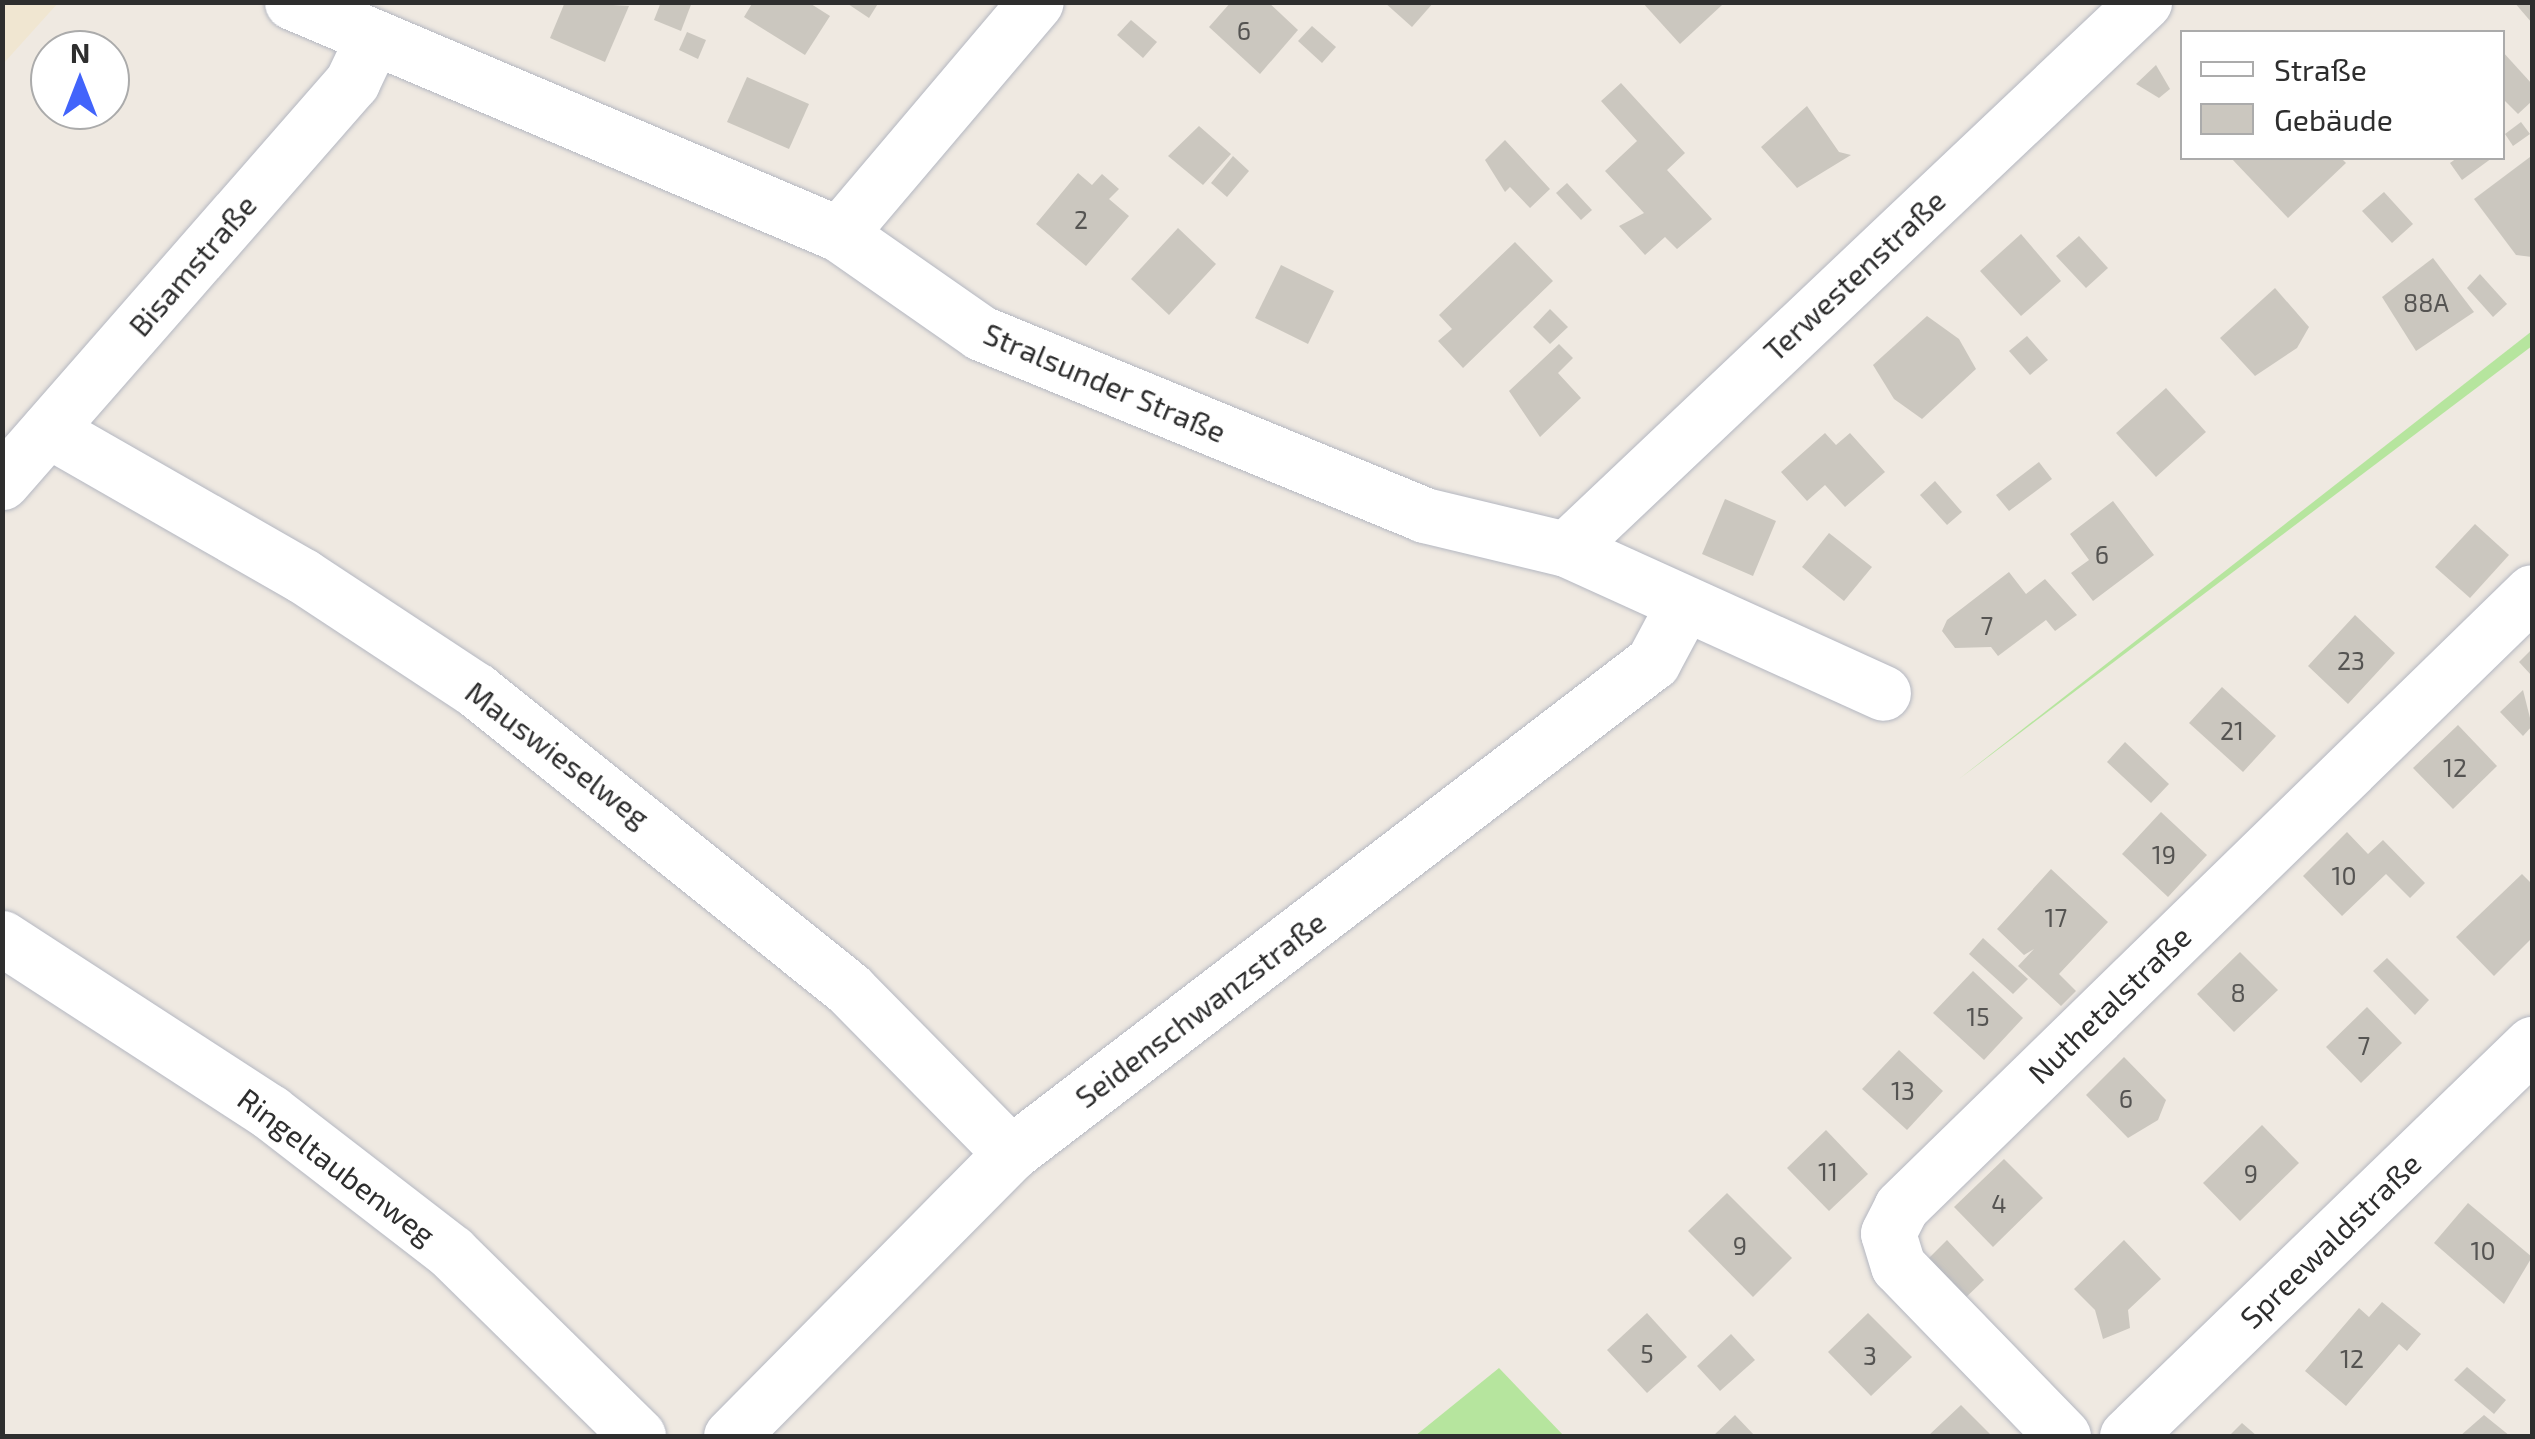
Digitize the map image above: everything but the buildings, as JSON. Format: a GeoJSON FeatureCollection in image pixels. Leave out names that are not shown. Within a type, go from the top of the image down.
{"type":"FeatureCollection","features":[{"type":"Feature","properties":{"kind":"street","name":"Stralsunder Straße"},"geometry":{"type":"LineString","coordinates":[[292,2],[371,42],[839,234],[981,332],[1424,515],[1566,550],[1884,694]]}},
{"type":"Feature","properties":{"kind":"street"},"geometry":{"type":"LineString","coordinates":[[839,234],[1036,2]]}},
{"type":"Feature","properties":{"kind":"street","name":"Terwestenstraße"},"geometry":{"type":"LineString","coordinates":[[1566,550],[2144,2]]}},
{"type":"Feature","properties":{"kind":"street","name":"Bisamstraße"},"geometry":{"type":"LineString","coordinates":[[2,482],[352,82],[371,42]]}},
{"type":"Feature","properties":{"kind":"street","name":"Mauswieselweg"},"geometry":{"type":"LineString","coordinates":[[48,430],[303,576],[476,690],[850,989],[1012,1154]]}},
{"type":"Feature","properties":{"kind":"street","name":"Nuthetalstraße"},"geometry":{"type":"LineString","coordinates":[[2063,1436],[1898,1266],[1888,1233],[1901,1207],[2532,592]]}},
{"type":"Feature","properties":{"kind":"street","name":"Seidenschwanzstraße"},"geometry":{"type":"LineString","coordinates":[[732,1436],[1012,1154],[1653,662],[1684,606]]}},
{"type":"Feature","properties":{"kind":"street","name":"Ringeltaubenweg"},"geometry":{"type":"LineString","coordinates":[[2,938],[270,1112],[451,1252],[638,1436]]}},
{"type":"Feature","properties":{"kind":"street","name":"Spreewaldstraße"},"geometry":{"type":"LineString","coordinates":[[2127,1436],[2532,1044]]}},
{"type":"Feature","properties":{"kind":"shaded area"},"geometry":{"type":"Polygon","coordinates":[[[2,3],[58,3],[3,64],[2,3]]]}},
{"type":"Feature","properties":{"kind":"green space"},"geometry":{"type":"Polygon","coordinates":[[[2532,331],[2532,346],[1959,779],[2532,331]]]}},
{"type":"Feature","properties":{"kind":"green space"},"geometry":{"type":"Polygon","coordinates":[[[1499,1368],[1564,1436],[1415,1436],[1499,1368]]]}}]}
